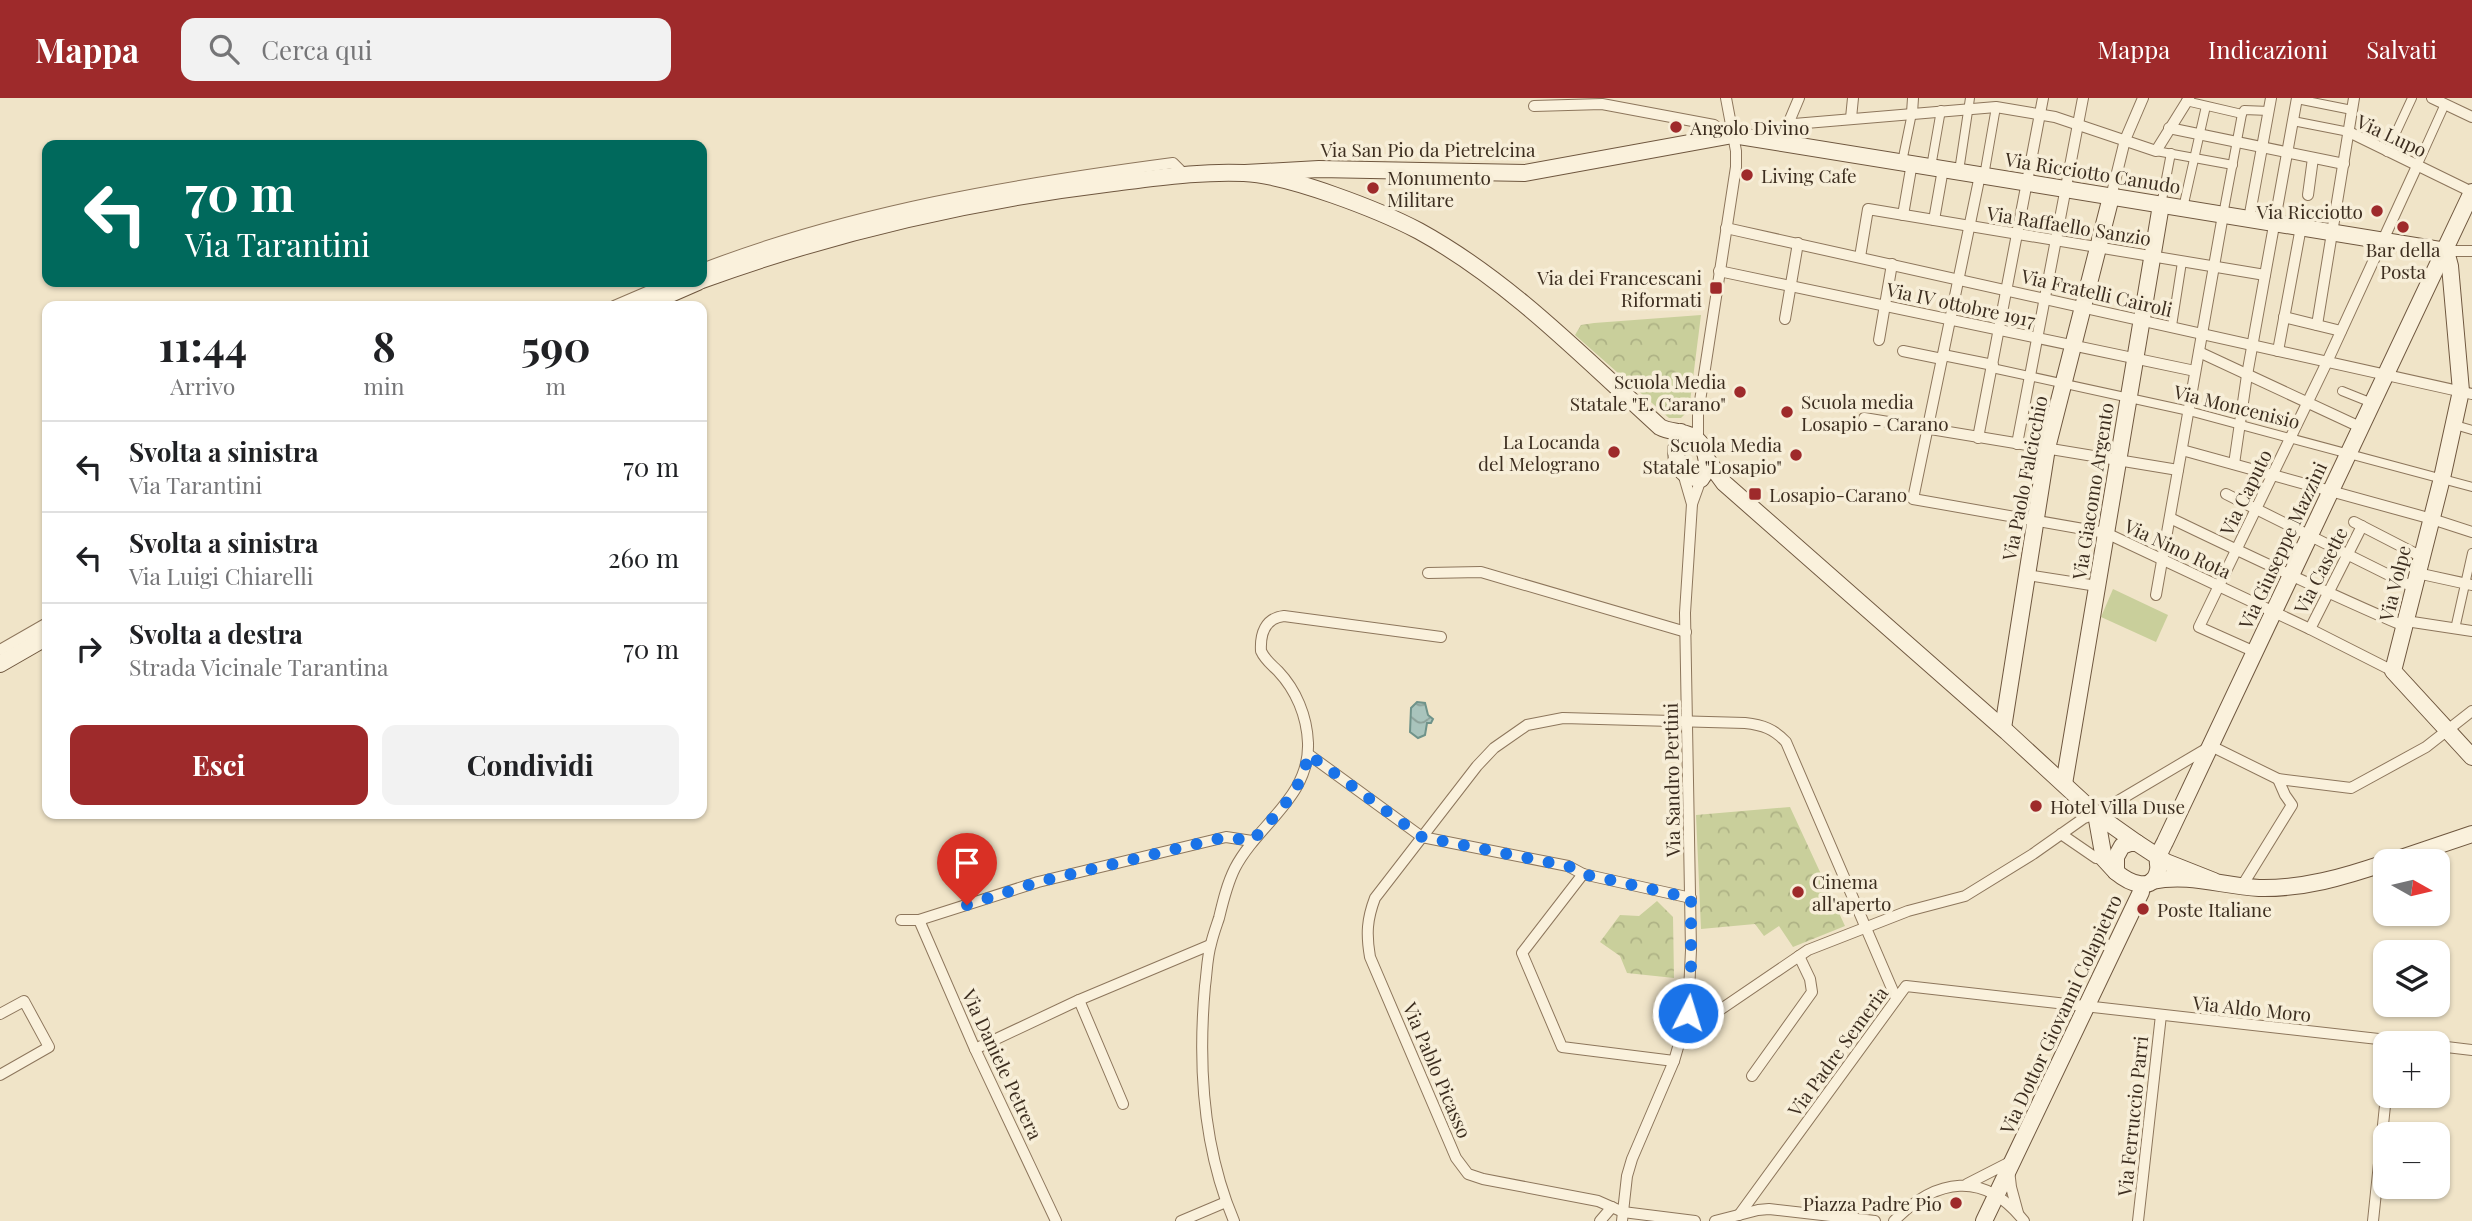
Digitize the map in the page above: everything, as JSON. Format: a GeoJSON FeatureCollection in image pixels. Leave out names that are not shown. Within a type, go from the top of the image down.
{"type":"FeatureCollection","features":[{"type":"Feature","properties":{"kind":"main road","name":"Via Ricciotto Canudo"},"geometry":{"type":"LineString","coordinates":[[1731,135],[1785,136],[1907,163],[2446,251]]}},
{"type":"Feature","properties":{"kind":"main road","name":"Via San Pio da Pietrelcina"},"geometry":{"type":"LineString","coordinates":[[1245,173],[1319,169],[1525,173],[1731,135]]}},
{"type":"Feature","properties":{"kind":"main road"},"geometry":{"type":"LineString","coordinates":[[707,279],[787,252],[958,209],[1059,191],[1184,174],[1245,173],[1300,184],[1388,217],[1440,243],[1513,295],[1673,431],[1698,440],[1704,472]]}},
{"type":"Feature","properties":{"kind":"main road","name":"Via Paolo Falcicchio"},"geometry":{"type":"LineString","coordinates":[[2003,728],[2047,448],[2111,197]]}},
{"type":"Feature","properties":{"kind":"main road","name":"Via Giuseppe Mazzini"},"geometry":{"type":"LineString","coordinates":[[2158,858],[2471,197]]}},
{"type":"Feature","properties":{"kind":"main road","name":"Via Giacomo Argento"},"geometry":{"type":"LineString","coordinates":[[2064,784],[2161,205]]}},
{"type":"Feature","properties":{"kind":"main road","name":"Via Volpe"},"geometry":{"type":"LineString","coordinates":[[2393,671],[2455,425],[2467,392],[2446,251]]}},
{"type":"Feature","properties":{"kind":"main road"},"geometry":{"type":"LineString","coordinates":[[654,301],[686,287]]}},
{"type":"Feature","properties":{"kind":"main road"},"geometry":{"type":"LineString","coordinates":[[1673,431],[1676,456],[1683,473],[1692,479],[1704,472]]}},
{"type":"Feature","properties":{"kind":"main road"},"geometry":{"type":"LineString","coordinates":[[1704,472],[1724,483],[2003,728],[2096,814],[2158,858],[2214,881]]}},
{"type":"Feature","properties":{"kind":"main road"},"geometry":{"type":"LineString","coordinates":[[0,664],[42,640]]}},
{"type":"Feature","properties":{"kind":"main road"},"geometry":{"type":"LineString","coordinates":[[2393,671],[2472,757]]}},
{"type":"Feature","properties":{"kind":"main road"},"geometry":{"type":"LineString","coordinates":[[2096,814],[2104,859],[2116,872],[2134,884],[2177,878],[2275,888],[2332,880],[2373,867]]}},
{"type":"Feature","properties":{"kind":"main road"},"geometry":{"type":"LineString","coordinates":[[2428,849],[2472,834]]}},
{"type":"Feature","properties":{"kind":"main road"},"geometry":{"type":"LineString","coordinates":[[2116,872],[2115,862],[2120,848],[2126,844],[2137,843]]}},
{"type":"Feature","properties":{"kind":"main road"},"geometry":{"type":"LineString","coordinates":[[2146,883],[2159,868],[2158,858]]}},
{"type":"Feature","properties":{"kind":"main road","name":"Via Dottor Giovanni Colapietro"},"geometry":{"type":"LineString","coordinates":[[1984,1221],[2146,883]]}},
{"type":"Feature","properties":{"kind":"street"},"geometry":{"type":"LineString","coordinates":[[1698,440],[1698,415],[1736,167],[1726,98]]}},
{"type":"Feature","properties":{"kind":"street"},"geometry":{"type":"LineString","coordinates":[[1785,136],[1799,98]]}},
{"type":"Feature","properties":{"kind":"street"},"geometry":{"type":"LineString","coordinates":[[1851,118],[1853,98]]}},
{"type":"Feature","properties":{"kind":"street"},"geometry":{"type":"LineString","coordinates":[[1903,215],[1913,98]]}},
{"type":"Feature","properties":{"kind":"street"},"geometry":{"type":"LineString","coordinates":[[1978,438],[2043,98]]}},
{"type":"Feature","properties":{"kind":"street"},"geometry":{"type":"LineString","coordinates":[[2017,444],[2083,98]]}},
{"type":"Feature","properties":{"kind":"street"},"geometry":{"type":"LineString","coordinates":[[2111,197],[2125,140],[2143,98]]}},
{"type":"Feature","properties":{"kind":"street"},"geometry":{"type":"LineString","coordinates":[[2249,219],[2271,98]]}},
{"type":"Feature","properties":{"kind":"street"},"geometry":{"type":"LineString","coordinates":[[2234,464],[2252,345],[2297,98],[2352,110]]}},
{"type":"Feature","properties":{"kind":"street"},"geometry":{"type":"LineString","coordinates":[[2317,325],[2354,98]]}},
{"type":"Feature","properties":{"kind":"street"},"geometry":{"type":"LineString","coordinates":[[2388,152],[2412,98]]}},
{"type":"Feature","properties":{"kind":"street"},"geometry":{"type":"LineString","coordinates":[[2432,98],[2472,117]]}},
{"type":"Feature","properties":{"kind":"street"},"geometry":{"type":"LineString","coordinates":[[2156,151],[2187,99],[2206,107],[2242,114]]}},
{"type":"Feature","properties":{"kind":"street"},"geometry":{"type":"LineString","coordinates":[[1785,136],[1794,124],[1941,110],[1969,103],[2040,113],[2156,151],[2233,165]]}},
{"type":"Feature","properties":{"kind":"street"},"geometry":{"type":"LineString","coordinates":[[1934,220],[1944,169],[1969,103]]}},
{"type":"Feature","properties":{"kind":"street"},"geometry":{"type":"LineString","coordinates":[[1534,106],[1602,104],[1714,125],[1731,135]]}},
{"type":"Feature","properties":{"kind":"street"},"geometry":{"type":"LineString","coordinates":[[2417,166],[2445,104]]}},
{"type":"Feature","properties":{"kind":"street"},"geometry":{"type":"LineString","coordinates":[[1927,429],[1996,107]]}},
{"type":"Feature","properties":{"kind":"street"},"geometry":{"type":"LineString","coordinates":[[2183,208],[2206,107]]}},
{"type":"Feature","properties":{"kind":"street"},"geometry":{"type":"LineString","coordinates":[[1941,110],[1944,169]]}},
{"type":"Feature","properties":{"kind":"street"},"geometry":{"type":"LineString","coordinates":[[2156,595],[2242,114],[2244,110],[2269,111]]}},
{"type":"Feature","properties":{"kind":"street","name":"Via Lupo"},"geometry":{"type":"LineString","coordinates":[[2293,121],[2349,132],[2471,197]]}},
{"type":"Feature","properties":{"kind":"street"},"geometry":{"type":"LineString","coordinates":[[2169,128],[2344,164]]}},
{"type":"Feature","properties":{"kind":"street"},"geometry":{"type":"LineString","coordinates":[[2161,205],[2171,153]]}},
{"type":"Feature","properties":{"kind":"street"},"geometry":{"type":"LineString","coordinates":[[2308,195],[2313,158]]}},
{"type":"Feature","properties":{"kind":"street"},"geometry":{"type":"LineString","coordinates":[[707,267],[746,252],[815,232],[954,198],[1036,182],[1173,163],[1184,174]]}},
{"type":"Feature","properties":{"kind":"street","name":"Via Caputo"},"geometry":{"type":"LineString","coordinates":[[2255,652],[2199,627],[2328,362],[2417,166]]}},
{"type":"Feature","properties":{"kind":"street","name":"Via Raffaello Sanzio"},"geometry":{"type":"LineString","coordinates":[[1860,257],[1868,209],[2265,275]]}},
{"type":"Feature","properties":{"kind":"street","name":"Via Fratelli Cairoli"},"geometry":{"type":"LineString","coordinates":[[1726,228],[2467,392]]}},
{"type":"Feature","properties":{"kind":"street"},"geometry":{"type":"LineString","coordinates":[[2278,351],[2301,228]]}},
{"type":"Feature","properties":{"kind":"street"},"geometry":{"type":"LineString","coordinates":[[1785,318],[1798,243]]}},
{"type":"Feature","properties":{"kind":"street"},"geometry":{"type":"LineString","coordinates":[[2446,251],[2472,251]]}},
{"type":"Feature","properties":{"kind":"street"},"geometry":{"type":"LineString","coordinates":[[2172,326],[2182,262]]}},
{"type":"Feature","properties":{"kind":"street"},"geometry":{"type":"LineString","coordinates":[[1879,340],[1892,264]]}},
{"type":"Feature","properties":{"kind":"street","name":"Via IV ottobre 1917"},"geometry":{"type":"LineString","coordinates":[[1719,271],[2195,371]]}},
{"type":"Feature","properties":{"kind":"street"},"geometry":{"type":"LineString","coordinates":[[626,301],[658,287]]}},
{"type":"Feature","properties":{"kind":"street"},"geometry":{"type":"LineString","coordinates":[[2284,317],[2341,331]]}},
{"type":"Feature","properties":{"kind":"street","name":"Via Moncenisio"},"geometry":{"type":"LineString","coordinates":[[1903,351],[1992,367],[2189,411],[2472,487]]}},
{"type":"Feature","properties":{"kind":"street"},"geometry":{"type":"LineString","coordinates":[[2199,352],[2360,427]]}},
{"type":"Feature","properties":{"kind":"street"},"geometry":{"type":"LineString","coordinates":[[2342,391],[2372,403]]}},
{"type":"Feature","properties":{"kind":"street"},"geometry":{"type":"LineString","coordinates":[[1673,431],[1698,415]]}},
{"type":"Feature","properties":{"kind":"street"},"geometry":{"type":"LineString","coordinates":[[1864,418],[2178,470]]}},
{"type":"Feature","properties":{"kind":"street"},"geometry":{"type":"LineString","coordinates":[[2455,425],[2472,430]]}},
{"type":"Feature","properties":{"kind":"street","name":"Via Nino Rota"},"geometry":{"type":"LineString","coordinates":[[1927,429],[1913,499],[2106,533],[2274,611],[2393,671]]}},
{"type":"Feature","properties":{"kind":"street"},"geometry":{"type":"LineString","coordinates":[[2182,450],[2472,532]]}},
{"type":"Feature","properties":{"kind":"street"},"geometry":{"type":"LineString","coordinates":[[1692,504],[1704,472]]}},
{"type":"Feature","properties":{"kind":"street"},"geometry":{"type":"LineString","coordinates":[[1683,473],[1692,504]]}},
{"type":"Feature","properties":{"kind":"street"},"geometry":{"type":"LineString","coordinates":[[2226,494],[2348,555],[2416,581],[2469,584]]}},
{"type":"Feature","properties":{"kind":"street","name":"Via Sandro Pertini"},"geometry":{"type":"LineString","coordinates":[[1619,1214],[1632,1159],[1684,1035],[1691,971],[1686,632],[1692,504]]}},
{"type":"Feature","properties":{"kind":"street"},"geometry":{"type":"LineString","coordinates":[[2170,518],[2328,593],[2405,624],[2472,631]]}},
{"type":"Feature","properties":{"kind":"street","name":"Via Casette"},"geometry":{"type":"LineString","coordinates":[[2310,629],[2348,555],[2358,524],[2422,557]]}},
{"type":"Feature","properties":{"kind":"street"},"geometry":{"type":"LineString","coordinates":[[2455,629],[2469,584],[2472,553]]}},
{"type":"Feature","properties":{"kind":"street"},"geometry":{"type":"LineString","coordinates":[[1428,573],[1481,572],[1686,632]]}},
{"type":"Feature","properties":{"kind":"street"},"geometry":{"type":"LineString","coordinates":[[2027,575],[2097,586]]}},
{"type":"Feature","properties":{"kind":"street"},"geometry":{"type":"LineString","coordinates":[[1234,1221],[1226,1202],[1212,1144],[1204,1091],[1202,1033],[1210,945],[1235,869],[1252,841],[1293,795],[1306,768],[1308,754],[1301,705],[1288,683],[1261,651],[1264,629],[1269,621],[1284,616],[1441,637]]}},
{"type":"Feature","properties":{"kind":"street"},"geometry":{"type":"LineString","coordinates":[[0,650],[42,626]]}},
{"type":"Feature","properties":{"kind":"street"},"geometry":{"type":"LineString","coordinates":[[1684,1035],[1808,950],[1863,926],[1965,896],[2084,818],[2096,814],[2211,746],[2278,779],[2351,788],[2426,747],[2472,711]]}},
{"type":"Feature","properties":{"kind":"street","name":"Via Pablo Picasso"},"geometry":{"type":"LineString","coordinates":[[1696,1221],[1619,1214],[1598,1201],[1474,1176],[1465,1170],[1456,1158],[1370,957],[1367,918],[1375,898],[1459,788],[1494,748],[1527,725],[1563,718],[1762,725],[1777,732],[1786,742],[1896,998]]}},
{"type":"Feature","properties":{"kind":"street"},"geometry":{"type":"LineString","coordinates":[[1308,754],[1422,837],[1568,866],[1583,874],[1691,898]]}},
{"type":"Feature","properties":{"kind":"street"},"geometry":{"type":"LineString","coordinates":[[2242,886],[2292,805],[2278,779]]}},
{"type":"Feature","properties":{"kind":"street"},"geometry":{"type":"LineString","coordinates":[[2061,834],[2096,858],[2104,859]]}},
{"type":"Feature","properties":{"kind":"street"},"geometry":{"type":"LineString","coordinates":[[901,920],[919,920],[1038,882],[1212,840],[1226,837],[1252,841]]}},
{"type":"Feature","properties":{"kind":"street"},"geometry":{"type":"LineString","coordinates":[[1583,874],[1522,953],[1562,1047],[1674,1061]]}},
{"type":"Feature","properties":{"kind":"street","name":"Via Daniele Petrera"},"geometry":{"type":"LineString","coordinates":[[919,920],[975,1049],[1056,1221]]}},
{"type":"Feature","properties":{"kind":"street"},"geometry":{"type":"LineString","coordinates":[[975,1049],[1079,1000],[1210,945]]}},
{"type":"Feature","properties":{"kind":"street"},"geometry":{"type":"LineString","coordinates":[[1752,1076],[1812,992],[1810,979],[1799,956]]}},
{"type":"Feature","properties":{"kind":"street","name":"Via Padre Semeria"},"geometry":{"type":"LineString","coordinates":[[1740,1215],[1906,986],[2086,1007]]}},
{"type":"Feature","properties":{"kind":"street"},"geometry":{"type":"LineString","coordinates":[[1079,1000],[1123,1104]]}},
{"type":"Feature","properties":{"kind":"street"},"geometry":{"type":"LineString","coordinates":[[0,1014],[24,1001],[49,1048],[0,1075]]}},
{"type":"Feature","properties":{"kind":"street","name":"Via Aldo Moro"},"geometry":{"type":"LineString","coordinates":[[2086,1007],[2373,1040]]}},
{"type":"Feature","properties":{"kind":"street","name":"Via Ferruccio Parri"},"geometry":{"type":"LineString","coordinates":[[2138,1221],[2161,1015]]}},
{"type":"Feature","properties":{"kind":"street"},"geometry":{"type":"LineString","coordinates":[[2450,1047],[2472,1050]]}},
{"type":"Feature","properties":{"kind":"street"},"geometry":{"type":"LineString","coordinates":[[2374,1221],[2385,1108]]}},
{"type":"Feature","properties":{"kind":"street"},"geometry":{"type":"LineString","coordinates":[[1894,1221],[1903,1211],[1933,1192],[1964,1184],[2011,1165],[2011,1187],[2021,1218]]}},
{"type":"Feature","properties":{"kind":"street"},"geometry":{"type":"LineString","coordinates":[[1964,1184],[1996,1194],[2021,1218]]}},
{"type":"Feature","properties":{"kind":"street"},"geometry":{"type":"LineString","coordinates":[[1181,1221],[1226,1202]]}},
{"type":"Feature","properties":{"kind":"street"},"geometry":{"type":"LineString","coordinates":[[1715,1221],[1769,1209],[1875,1221]]}},
{"type":"Feature","properties":{"kind":"street"},"geometry":{"type":"LineString","coordinates":[[1600,1221],[1619,1214]]}},
{"type":"Feature","properties":{"kind":"green space"},"geometry":{"type":"Polygon","coordinates":[[[1701,315],[1689,410],[1681,418],[1669,418],[1575,335],[1581,325],[1701,315]]]}},
{"type":"Feature","properties":{"kind":"green space"},"geometry":{"type":"Polygon","coordinates":[[[2113,589],[2168,615],[2156,642],[2101,617],[2113,589]]]}},
{"type":"Feature","properties":{"kind":"green space"},"geometry":{"type":"Polygon","coordinates":[[[1790,807],[1845,926],[1793,947],[1779,926],[1764,936],[1755,924],[1701,929],[1696,815],[1790,807]]]}},
{"type":"Feature","properties":{"kind":"green space"},"geometry":{"type":"Polygon","coordinates":[[[1657,901],[1673,917],[1674,978],[1627,973],[1620,956],[1600,942],[1620,915],[1639,916],[1657,901]]]}},
{"type":"Feature","properties":{"kind":"water"},"geometry":{"type":"Polygon","coordinates":[[[1417,702],[1425,703],[1428,715],[1433,719],[1431,723],[1427,723],[1425,735],[1418,738],[1410,732],[1411,708],[1417,702]]]}},
{"type":"Feature","properties":{"kind":"place","name":"Angolo Divino"},"geometry":{"type":"Point","coordinates":[1676,127]}},
{"type":"Feature","properties":{"kind":"place","name":"Living Cafe"},"geometry":{"type":"Point","coordinates":[1747,175]}},
{"type":"Feature","properties":{"kind":"place","name":"Monumento Militare"},"geometry":{"type":"Point","coordinates":[1373,188]}},
{"type":"Feature","properties":{"kind":"place","name":"Via Ricciotto"},"geometry":{"type":"Point","coordinates":[2377,211]}},
{"type":"Feature","properties":{"kind":"place","name":"Bar della Posta"},"geometry":{"type":"Point","coordinates":[2403,227]}},
{"type":"Feature","properties":{"kind":"place","name":"Via dei Francescani Riformati"},"geometry":{"type":"Point","coordinates":[1716,288]}},
{"type":"Feature","properties":{"kind":"place","name":"Scuola Media Statale \"E. Carano\""},"geometry":{"type":"Point","coordinates":[1740,392]}},
{"type":"Feature","properties":{"kind":"place","name":"Scuola media Losapio - Carano"},"geometry":{"type":"Point","coordinates":[1787,412]}},
{"type":"Feature","properties":{"kind":"place","name":"La Locanda del Melograno"},"geometry":{"type":"Point","coordinates":[1614,452]}},
{"type":"Feature","properties":{"kind":"place","name":"Scuola Media Statale \"Losapio\""},"geometry":{"type":"Point","coordinates":[1796,455]}},
{"type":"Feature","properties":{"kind":"place","name":"Losapio-Carano"},"geometry":{"type":"Point","coordinates":[1755,494]}},
{"type":"Feature","properties":{"kind":"place","name":"Hotel Villa Duse"},"geometry":{"type":"Point","coordinates":[2036,806]}},
{"type":"Feature","properties":{"kind":"place","name":"Cinema all'aperto"},"geometry":{"type":"Point","coordinates":[1798,892]}},
{"type":"Feature","properties":{"kind":"place","name":"Poste Italiane"},"geometry":{"type":"Point","coordinates":[2143,909]}},
{"type":"Feature","properties":{"kind":"place","name":"Piazza Padre Pio"},"geometry":{"type":"Point","coordinates":[1956,1203]}},
{"type":"Feature","properties":{"kind":"route"},"geometry":{"type":"LineString","coordinates":[[967,905],[1038,882],[1226,837],[1252,841],[1293,795],[1306,768],[1308,754],[1422,837],[1568,866],[1583,874],[1691,898],[1688,1013]]}}]}
